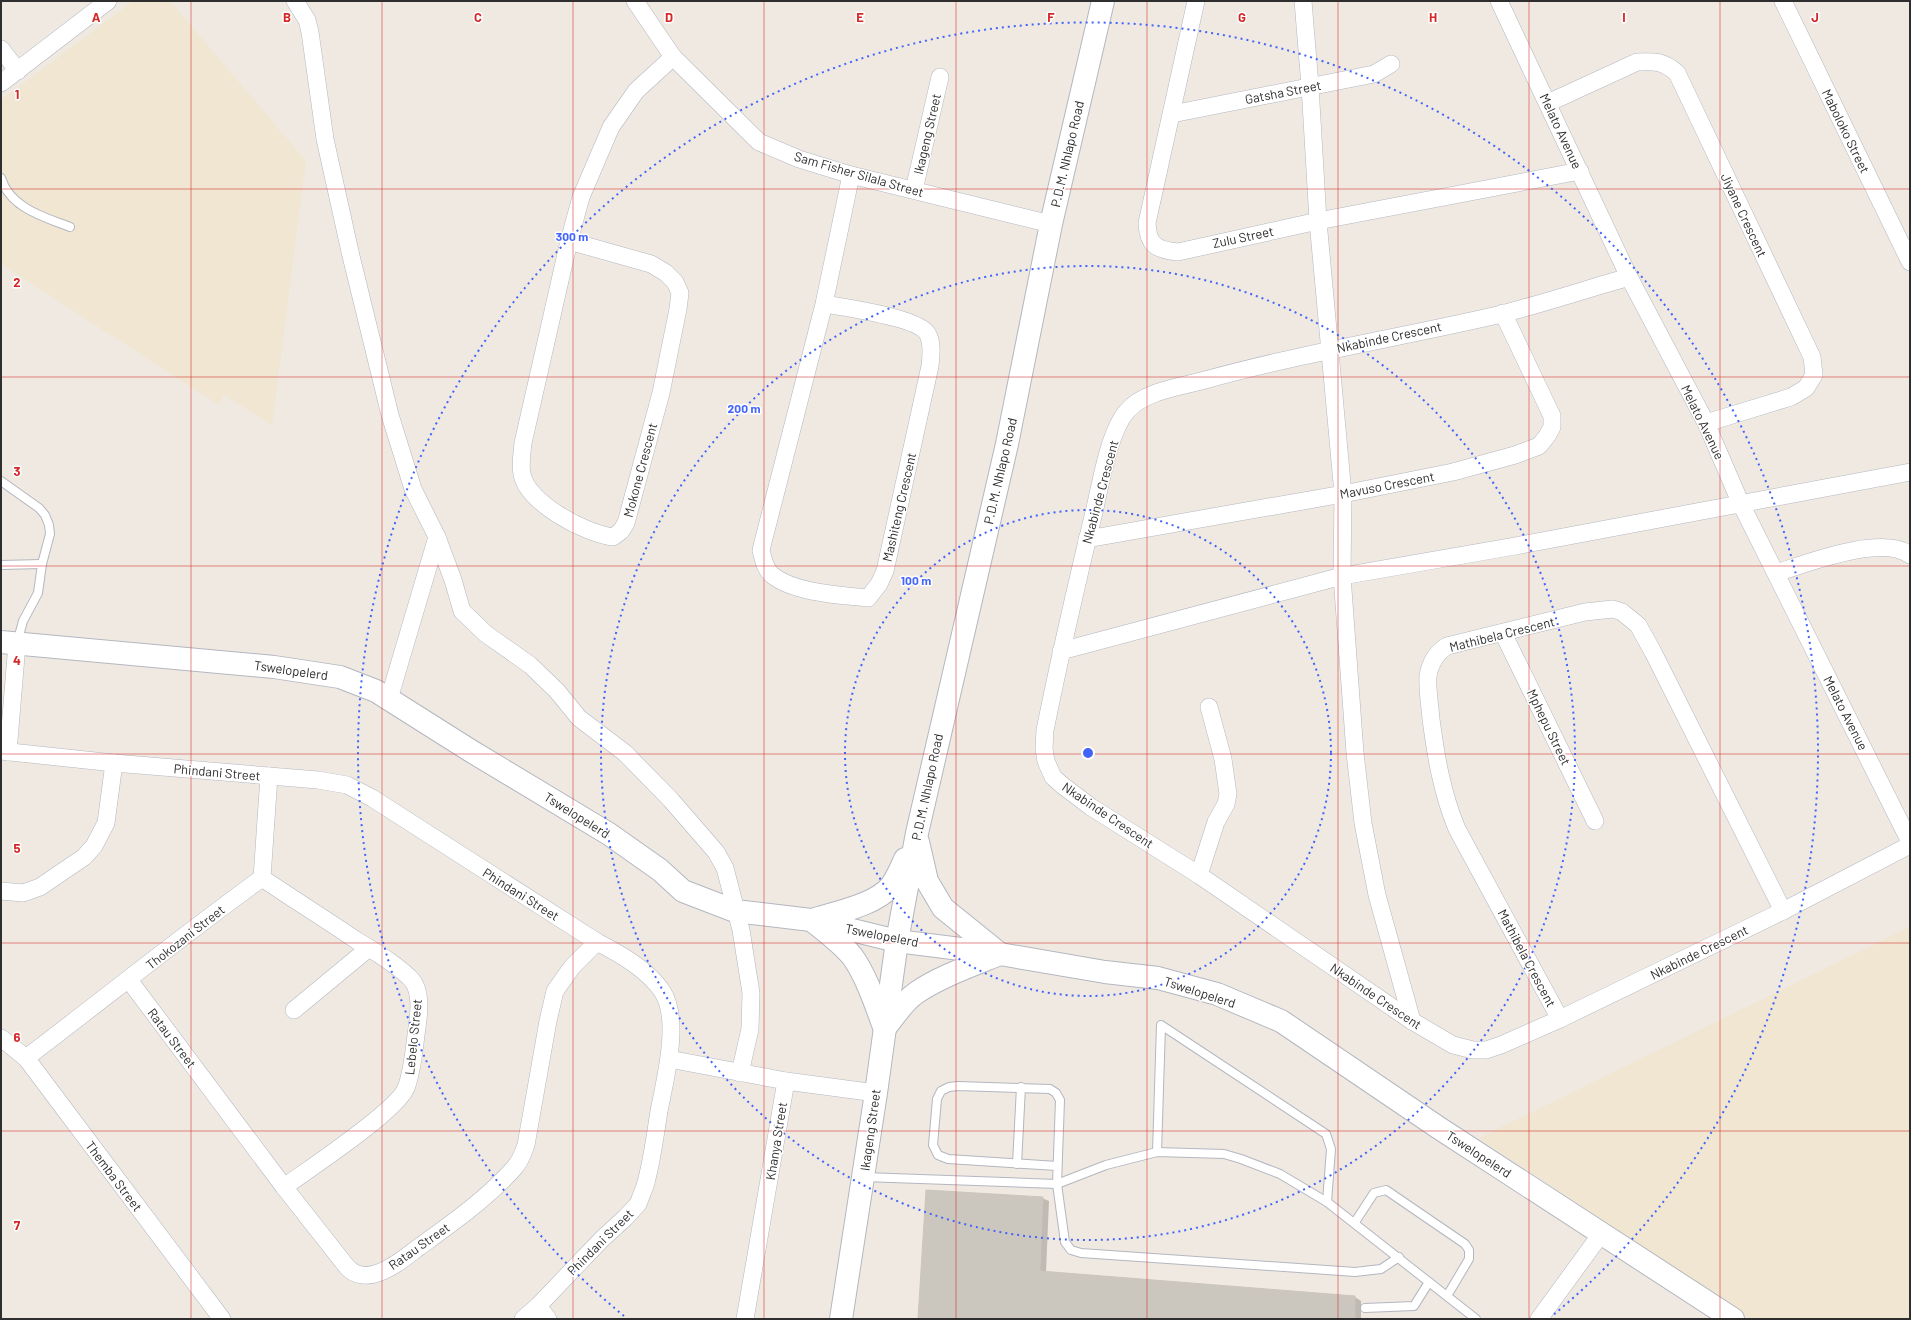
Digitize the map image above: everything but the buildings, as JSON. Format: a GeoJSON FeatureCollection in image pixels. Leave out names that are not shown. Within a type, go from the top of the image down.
{"type":"FeatureCollection","features":[{"type":"Feature","properties":{"kind":"street"},"geometry":{"type":"LineString","coordinates":[[1,83],[108,1]]}},
{"type":"Feature","properties":{"kind":"street"},"geometry":{"type":"LineString","coordinates":[[295,1],[307,20],[310,32],[325,139],[351,256],[390,415],[413,489],[436,537],[454,580],[462,611],[486,634],[530,666],[557,691],[579,718],[625,753],[671,800],[716,852],[725,868],[741,930],[751,993],[750,1029],[740,1073]]}},
{"type":"Feature","properties":{"kind":"street","name":"P.D.M. Nhlapo Road"},"geometry":{"type":"LineString","coordinates":[[897,941],[916,833],[1007,444],[1051,224],[1103,1]]}},
{"type":"Feature","properties":{"kind":"street","name":"Zulu Street"},"geometry":{"type":"LineString","coordinates":[[1196,1],[1147,223],[1148,236],[1154,245],[1165,251],[1178,252],[1318,221],[1580,171]]}},
{"type":"Feature","properties":{"kind":"street"},"geometry":{"type":"LineString","coordinates":[[1302,1],[1310,86],[1318,221],[1343,494],[1342,576],[1348,669],[1362,823],[1378,895],[1412,1021]]}},
{"type":"Feature","properties":{"kind":"street","name":"Melato Avenue"},"geometry":{"type":"LineString","coordinates":[[1498,1],[1548,103],[1629,277],[1706,423],[1741,504],[1910,842]]}},
{"type":"Feature","properties":{"kind":"street","name":"Maboloko Street"},"geometry":{"type":"LineString","coordinates":[[1782,1],[1903,235],[1910,262]]}},
{"type":"Feature","properties":{"kind":"street","name":"Sam Fisher Silala Street"},"geometry":{"type":"LineString","coordinates":[[641,4],[673,57],[759,142],[799,159],[851,174],[1051,224]]}},
{"type":"Feature","properties":{"kind":"street"},"geometry":{"type":"LineString","coordinates":[[1,49],[18,71]]}},
{"type":"Feature","properties":{"kind":"street","name":"Mokone Crescent"},"geometry":{"type":"LineString","coordinates":[[569,241],[651,264],[666,272],[675,282],[680,293],[661,393],[626,523],[621,531],[613,537],[584,528],[538,502],[526,486],[522,475],[523,443],[569,241],[581,197],[611,127],[636,91],[673,57]]}},
{"type":"Feature","properties":{"kind":"street","name":"Jiyane Crescent"},"geometry":{"type":"LineString","coordinates":[[1548,103],[1637,62],[1652,61],[1667,65],[1677,73],[1812,357],[1814,375],[1806,388],[1791,397],[1706,423]]}},
{"type":"Feature","properties":{"kind":"street","name":"Gatsha Street"},"geometry":{"type":"LineString","coordinates":[[1172,114],[1374,74],[1391,64]]}},
{"type":"Feature","properties":{"kind":"street","name":"Ikageng Street"},"geometry":{"type":"LineString","coordinates":[[914,190],[940,77]]}},
{"type":"Feature","properties":{"kind":"street","name":"Mashiteng Crescent"},"geometry":{"type":"LineString","coordinates":[[824,304],[885,316],[917,326],[927,332],[931,344],[930,366],[884,571],[879,584],[868,598],[825,593],[789,585],[772,575],[764,564],[761,550],[824,304],[851,174]]}},
{"type":"Feature","properties":{"kind":"street","name":"Nkabinde Crescent"},"geometry":{"type":"LineString","coordinates":[[1629,277],[1502,313],[1330,349],[1240,370],[1160,392],[1139,401],[1126,412],[1119,424],[1105,464],[1061,651],[1045,730],[1044,749],[1049,770],[1062,786],[1091,807],[1199,875],[1412,1021],[1453,1045],[1464,1049],[1486,1050],[1560,1019],[1783,911],[1910,845]]}},
{"type":"Feature","properties":{"kind":"street","name":"Mavuso Crescent"},"geometry":{"type":"LineString","coordinates":[[1087,539],[1343,494],[1453,472],[1514,455],[1539,446],[1544,441],[1552,427],[1552,416],[1502,313]]}},
{"type":"Feature","properties":{"kind":"street"},"geometry":{"type":"LineString","coordinates":[[1061,651],[1342,576],[1515,546],[1910,472]]}},
{"type":"Feature","properties":{"kind":"street"},"geometry":{"type":"LineString","coordinates":[[389,699],[397,677],[436,537]]}},
{"type":"Feature","properties":{"kind":"street"},"geometry":{"type":"LineString","coordinates":[[1776,573],[1870,547],[1902,549],[1910,555]]}},
{"type":"Feature","properties":{"kind":"street","name":"Mathibela Crescent"},"geometry":{"type":"LineString","coordinates":[[1560,1019],[1457,829],[1448,806],[1436,756],[1428,692],[1428,676],[1434,658],[1438,652],[1447,646],[1604,609],[1613,609],[1622,612],[1638,625],[1653,652],[1783,911]]}},
{"type":"Feature","properties":{"kind":"street","name":"Mphepu Street"},"geometry":{"type":"LineString","coordinates":[[1503,633],[1595,821]]}},
{"type":"Feature","properties":{"kind":"street"},"geometry":{"type":"LineString","coordinates":[[5,751],[9,643]]}},
{"type":"Feature","properties":{"kind":"street","name":"Tswelopelerd"},"geometry":{"type":"LineString","coordinates":[[9,643],[170,656],[311,672],[356,683],[376,691],[471,752],[609,834],[660,870],[683,891],[735,911],[811,920],[897,941],[1000,954],[1105,972],[1158,978],[1217,994],[1280,1021],[1601,1234],[1733,1319]]}},
{"type":"Feature","properties":{"kind":"street"},"geometry":{"type":"LineString","coordinates":[[1199,875],[1216,822],[1226,804],[1228,794],[1223,759],[1210,707]]}},
{"type":"Feature","properties":{"kind":"street","name":"Phindani Street"},"geometry":{"type":"LineString","coordinates":[[5,751],[114,763],[333,782],[347,785],[359,790],[597,942],[621,954],[653,981],[663,993],[668,1007],[670,1024],[669,1059],[649,1170],[638,1204],[625,1218],[602,1238],[543,1313],[522,1319]]}},
{"type":"Feature","properties":{"kind":"street"},"geometry":{"type":"LineString","coordinates":[[1,891],[23,893],[40,887],[84,857],[94,846],[106,823],[114,763]]}},
{"type":"Feature","properties":{"kind":"street"},"geometry":{"type":"LineString","coordinates":[[262,878],[269,776]]}},
{"type":"Feature","properties":{"kind":"street"},"geometry":{"type":"LineString","coordinates":[[811,920],[868,902],[890,887],[900,871],[916,833]]}},
{"type":"Feature","properties":{"kind":"street"},"geometry":{"type":"LineString","coordinates":[[885,1029],[905,1003],[916,993],[950,975],[1000,954],[943,908],[928,881],[916,833]]}},
{"type":"Feature","properties":{"kind":"street","name":"Lebelo Street"},"geometry":{"type":"LineString","coordinates":[[262,878],[368,948],[410,978],[414,983],[418,994],[418,1022],[406,1088],[401,1097],[378,1119],[284,1187]]}},
{"type":"Feature","properties":{"kind":"street","name":"Thokozani Street"},"geometry":{"type":"LineString","coordinates":[[26,1058],[129,980],[190,930],[262,878]]}},
{"type":"Feature","properties":{"kind":"street"},"geometry":{"type":"LineString","coordinates":[[811,920],[841,944],[853,958],[871,992],[885,1029]]}},
{"type":"Feature","properties":{"kind":"street","name":"Ikageng Street"},"geometry":{"type":"LineString","coordinates":[[841,1319],[864,1176],[897,941]]}},
{"type":"Feature","properties":{"kind":"street","name":"Ratau Street"},"geometry":{"type":"LineString","coordinates":[[129,980],[284,1187],[347,1267],[355,1274],[368,1275],[388,1268],[450,1225],[509,1172],[523,1155],[555,991],[572,967],[597,942]]}},
{"type":"Feature","properties":{"kind":"street"},"geometry":{"type":"LineString","coordinates":[[294,1010],[368,948]]}},
{"type":"Feature","properties":{"kind":"street","name":"Themba Street"},"geometry":{"type":"LineString","coordinates":[[1,1038],[26,1058],[222,1319]]}},
{"type":"Feature","properties":{"kind":"street"},"geometry":{"type":"LineString","coordinates":[[669,1059],[786,1081],[876,1093]]}},
{"type":"Feature","properties":{"kind":"street","name":"Khanya Street"},"geometry":{"type":"LineString","coordinates":[[745,1319],[786,1081]]}},
{"type":"Feature","properties":{"kind":"street"},"geometry":{"type":"LineString","coordinates":[[1539,1319],[1601,1234]]}},
{"type":"Feature","properties":{"kind":"lane"},"geometry":{"type":"LineString","coordinates":[[1,178],[3,185],[14,200],[35,214],[70,227]]}},
{"type":"Feature","properties":{"kind":"lane"},"geometry":{"type":"LineString","coordinates":[[1,481],[39,508],[45,515],[49,525],[50,534],[42,564],[38,593],[24,620],[9,643]]}},
{"type":"Feature","properties":{"kind":"lane"},"geometry":{"type":"LineString","coordinates":[[1,565],[42,564]]}},
{"type":"Feature","properties":{"kind":"lane"},"geometry":{"type":"LineString","coordinates":[[1157,1152],[1161,1026],[1326,1134],[1330,1149],[1327,1202]]}},
{"type":"Feature","properties":{"kind":"lane"},"geometry":{"type":"LineString","coordinates":[[1057,1166],[948,1159],[938,1154],[933,1145],[937,1099],[941,1091],[949,1087],[958,1086],[1050,1089],[1056,1093],[1060,1100],[1057,1184],[1065,1242],[1072,1250],[1081,1253],[1355,1272],[1381,1269],[1399,1257]]}},
{"type":"Feature","properties":{"kind":"lane"},"geometry":{"type":"LineString","coordinates":[[1017,1164],[1022,1088]]}},
{"type":"Feature","properties":{"kind":"lane"},"geometry":{"type":"LineString","coordinates":[[864,1176],[1057,1184],[1106,1165],[1157,1152],[1224,1154],[1280,1174],[1327,1202],[1355,1222],[1476,1319]]}},
{"type":"Feature","properties":{"kind":"lane"},"geometry":{"type":"LineString","coordinates":[[1355,1222],[1374,1193],[1386,1190],[1465,1244],[1469,1250],[1469,1259],[1447,1296]]}},
{"type":"Feature","properties":{"kind":"lane"},"geometry":{"type":"LineString","coordinates":[[1364,1308],[1414,1306],[1429,1282]]}},
{"type":"Feature","properties":{"kind":"shaded area"},"geometry":{"type":"Polygon","coordinates":[[[133,1],[170,1],[306,161],[272,425],[224,395],[219,405],[1,264],[1,100],[133,1]]]}},
{"type":"Feature","properties":{"kind":"shaded area"},"geometry":{"type":"Polygon","coordinates":[[[1910,927],[1910,1319],[1751,1319],[1479,1138],[1910,927]]]}}]}
